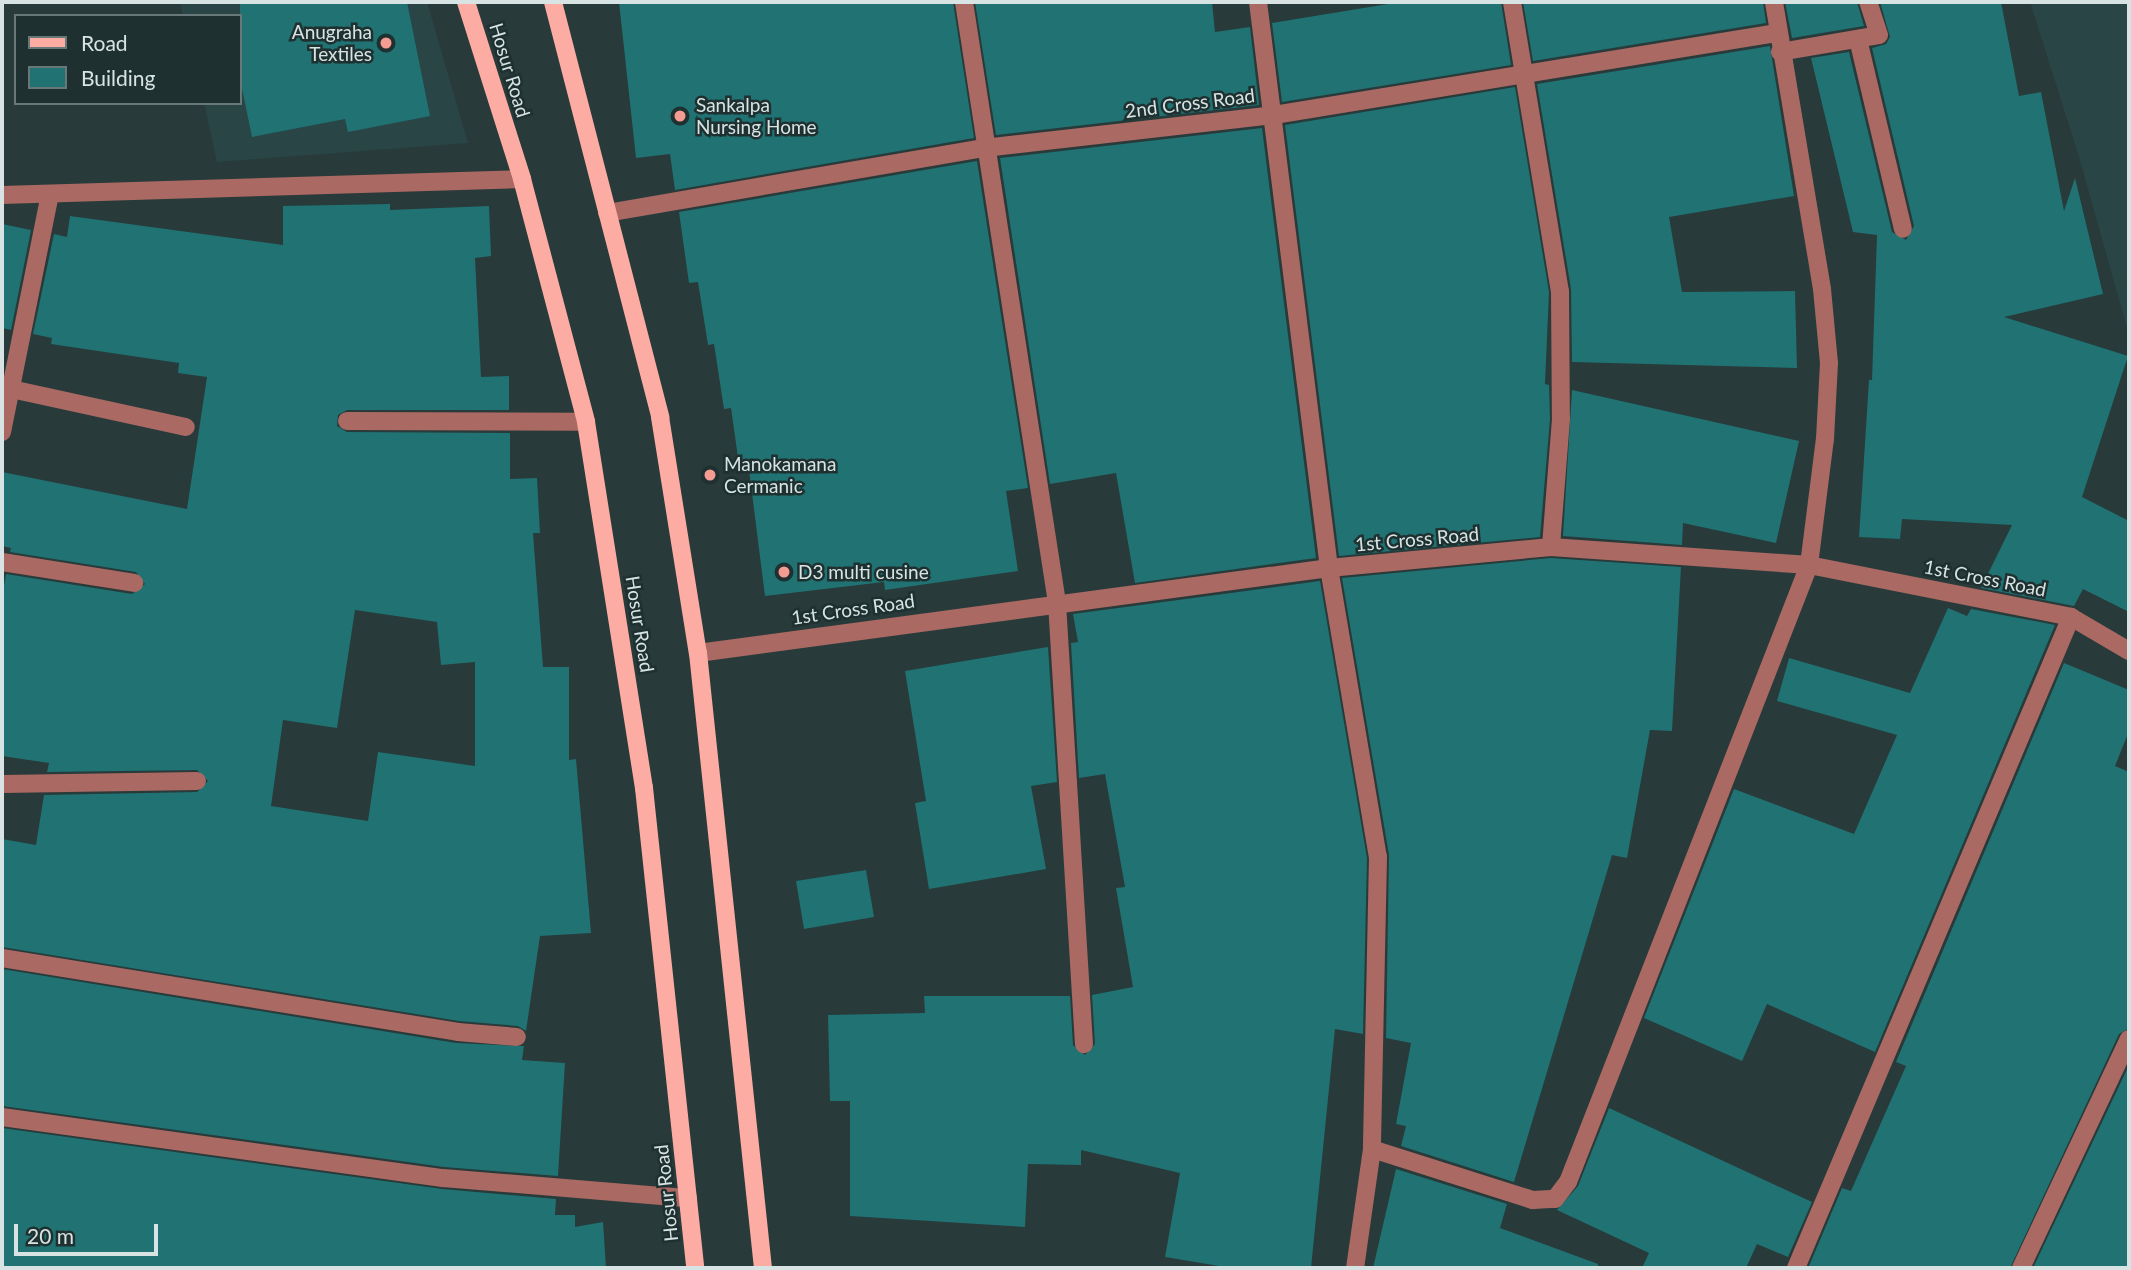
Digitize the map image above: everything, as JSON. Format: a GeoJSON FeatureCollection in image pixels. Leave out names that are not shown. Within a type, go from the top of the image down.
{"type":"FeatureCollection","features":[{"type":"Feature","properties":{"kind":"main road","name":"Hosur Road"},"geometry":{"type":"LineString","coordinates":[[466,2],[522,179],[586,422],[644,788],[695,1268]]}},
{"type":"Feature","properties":{"kind":"main road"},"geometry":{"type":"LineString","coordinates":[[554,2],[660,416],[698,653],[763,1268]]}},
{"type":"Feature","properties":{"kind":"street"},"geometry":{"type":"LineString","coordinates":[[964,2],[1057,603],[1084,1044]]}},
{"type":"Feature","properties":{"kind":"street"},"geometry":{"type":"LineString","coordinates":[[1258,2],[1329,568],[1377,856],[1371,1149],[1355,1268]]}},
{"type":"Feature","properties":{"kind":"street"},"geometry":{"type":"LineString","coordinates":[[1512,2],[1560,291],[1561,419],[1551,547]]}},
{"type":"Feature","properties":{"kind":"street"},"geometry":{"type":"LineString","coordinates":[[1371,1149],[1533,1200],[1555,1199],[1568,1182],[1809,565],[1825,439],[1829,363],[1822,289],[1780,52],[1774,2]]}},
{"type":"Feature","properties":{"kind":"street"},"geometry":{"type":"LineString","coordinates":[[1780,52],[1879,35],[1868,2]]}},
{"type":"Feature","properties":{"kind":"street","name":"2nd Cross Road"},"geometry":{"type":"LineString","coordinates":[[607,213],[985,148],[1274,115],[1777,33]]}},
{"type":"Feature","properties":{"kind":"street"},"geometry":{"type":"LineString","coordinates":[[1858,39],[1903,229]]}},
{"type":"Feature","properties":{"kind":"street"},"geometry":{"type":"LineString","coordinates":[[2,195],[522,179]]}},
{"type":"Feature","properties":{"kind":"street"},"geometry":{"type":"LineString","coordinates":[[2,432],[6,388],[50,195]]}},
{"type":"Feature","properties":{"kind":"street"},"geometry":{"type":"LineString","coordinates":[[6,388],[186,427]]}},
{"type":"Feature","properties":{"kind":"street"},"geometry":{"type":"LineString","coordinates":[[347,421],[586,422]]}},
{"type":"Feature","properties":{"kind":"street","name":"1st Cross Road"},"geometry":{"type":"LineString","coordinates":[[698,653],[1329,568],[1551,547],[1809,565],[2071,617],[2129,651]]}},
{"type":"Feature","properties":{"kind":"street"},"geometry":{"type":"LineString","coordinates":[[2,562],[134,583]]}},
{"type":"Feature","properties":{"kind":"street"},"geometry":{"type":"LineString","coordinates":[[1796,1268],[2071,617]]}},
{"type":"Feature","properties":{"kind":"street"},"geometry":{"type":"LineString","coordinates":[[2,784],[197,780]]}},
{"type":"Feature","properties":{"kind":"street"},"geometry":{"type":"LineString","coordinates":[[2,958],[517,1037]]}},
{"type":"Feature","properties":{"kind":"street"},"geometry":{"type":"LineString","coordinates":[[2021,1268],[2129,1039]]}},
{"type":"Feature","properties":{"kind":"street"},"geometry":{"type":"LineString","coordinates":[[2,1117],[443,1178],[688,1198]]}},
{"type":"Feature","properties":{"kind":"shaded area"},"geometry":{"type":"Polygon","coordinates":[[[180,2],[427,2],[468,143],[217,162],[204,105],[242,105],[242,14],[183,14],[180,2]]]}},
{"type":"Feature","properties":{"kind":"shaded area"},"geometry":{"type":"Polygon","coordinates":[[[2030,2],[2129,2],[2129,335],[2079,157],[2030,2]]]}},
{"type":"Feature","properties":{"kind":"building"},"geometry":{"type":"Polygon","coordinates":[[[240,2],[407,2],[430,116],[348,132],[345,119],[252,137],[242,89],[240,2]]]}},
{"type":"Feature","properties":{"kind":"building"},"geometry":{"type":"Polygon","coordinates":[[[619,2],[953,2],[974,138],[675,190],[670,154],[636,158],[619,2]]]}},
{"type":"Feature","properties":{"kind":"building"},"geometry":{"type":"Polygon","coordinates":[[[975,2],[1212,2],[1215,32],[1250,27],[1259,105],[996,135],[975,2]]]}},
{"type":"Feature","properties":{"kind":"building"},"geometry":{"type":"Polygon","coordinates":[[[1400,2],[1501,2],[1511,65],[1282,102],[1272,23],[1400,2]]]}},
{"type":"Feature","properties":{"kind":"building"},"geometry":{"type":"Polygon","coordinates":[[[1523,2],[1763,2],[1766,23],[1533,61],[1523,2]]]}},
{"type":"Feature","properties":{"kind":"building"},"geometry":{"type":"Polygon","coordinates":[[[1785,2],[1857,2],[1864,26],[1792,38],[1785,2]]]}},
{"type":"Feature","properties":{"kind":"building"},"geometry":{"type":"Polygon","coordinates":[[[1880,2],[2001,2],[2019,96],[2041,92],[2064,211],[2075,178],[2103,294],[2004,317],[2128,356],[2082,497],[2129,521],[2129,612],[2083,589],[2074,606],[1981,588],[2012,525],[1902,519],[1900,539],[1859,537],[1869,380],[1872,380],[1877,235],[1853,232],[1811,58],[1849,52],[1892,232],[1906,240],[1914,226],[1872,48],[1886,44],[1890,37],[1880,2]]]}},
{"type":"Feature","properties":{"kind":"building"},"geometry":{"type":"Polygon","coordinates":[[[1770,46],[1794,196],[1669,217],[1682,292],[1795,291],[1797,368],[1572,362],[1571,289],[1537,84],[1770,46]]]}},
{"type":"Feature","properties":{"kind":"building"},"geometry":{"type":"Polygon","coordinates":[[[1515,87],[1549,292],[1545,384],[1549,385],[1550,419],[1540,537],[1339,556],[1285,125],[1515,87]]]}},
{"type":"Feature","properties":{"kind":"building"},"geometry":{"type":"Polygon","coordinates":[[[1262,128],[1316,558],[1135,583],[1116,473],[1050,484],[1000,158],[1262,128]]]}},
{"type":"Feature","properties":{"kind":"building"},"geometry":{"type":"Polygon","coordinates":[[[977,161],[1028,488],[1006,491],[1018,571],[885,590],[884,582],[765,596],[749,470],[740,472],[731,408],[724,409],[714,344],[708,345],[698,282],[689,283],[679,212],[977,161]]]}},
{"type":"Feature","properties":{"kind":"building"},"geometry":{"type":"Polygon","coordinates":[[[390,204],[390,210],[489,206],[491,256],[475,258],[481,377],[509,376],[509,410],[347,410],[338,415],[337,426],[347,432],[510,433],[510,479],[537,478],[540,533],[533,533],[543,667],[569,667],[569,760],[576,759],[591,933],[540,936],[526,1031],[518,1026],[459,1021],[2,947],[2,839],[36,845],[44,795],[197,792],[208,781],[197,770],[47,772],[49,763],[2,756],[2,597],[6,574],[132,594],[145,584],[136,572],[10,552],[11,548],[2,546],[2,472],[187,509],[207,377],[178,373],[179,363],[51,344],[52,338],[33,334],[54,234],[67,237],[70,216],[283,245],[283,206],[390,204]],[[355,610],[337,728],[283,720],[271,806],[368,821],[378,752],[475,766],[475,662],[441,665],[437,622],[355,610]]]}},
{"type":"Feature","properties":{"kind":"building"},"geometry":{"type":"Polygon","coordinates":[[[2,224],[31,230],[11,330],[2,328],[2,224]]]}},
{"type":"Feature","properties":{"kind":"building"},"geometry":{"type":"Polygon","coordinates":[[[1572,390],[1799,441],[1776,543],[1683,523],[1682,545],[1563,536],[1572,390]]]}},
{"type":"Feature","properties":{"kind":"building"},"geometry":{"type":"Polygon","coordinates":[[[1551,558],[1681,567],[1672,731],[1650,730],[1627,858],[1612,855],[1514,1182],[1401,1146],[1406,1126],[1396,1124],[1411,1043],[1386,1038],[1389,855],[1342,578],[1551,558]]]}},
{"type":"Feature","properties":{"kind":"building"},"geometry":{"type":"Polygon","coordinates":[[[1320,581],[1367,858],[1363,1034],[1335,1029],[1311,1268],[1231,1268],[1165,1257],[1180,1173],[1081,1150],[1081,1165],[1028,1164],[1025,1227],[850,1216],[850,1101],[830,1101],[828,1015],[925,1013],[924,996],[1070,996],[1073,1045],[1085,1055],[1095,1044],[1092,995],[1133,987],[1116,888],[1125,887],[1105,774],[1079,778],[1071,643],[1078,642],[1073,614],[1320,581]]]}},
{"type":"Feature","properties":{"kind":"building"},"geometry":{"type":"Polygon","coordinates":[[[1948,608],[1967,616],[1971,609],[2055,625],[1875,1052],[1767,1004],[1742,1061],[1644,1018],[1734,789],[1854,834],[1897,735],[1777,701],[1789,658],[1910,693],[1948,608]]]}},
{"type":"Feature","properties":{"kind":"building"},"geometry":{"type":"Polygon","coordinates":[[[1048,647],[1057,782],[1031,786],[1046,869],[929,889],[915,803],[926,801],[905,671],[1048,647]]]}},
{"type":"Feature","properties":{"kind":"building"},"geometry":{"type":"Polygon","coordinates":[[[2064,663],[2129,690],[2129,731],[2115,766],[2129,772],[2129,1028],[2119,1034],[2010,1268],[1809,1266],[1842,1188],[1851,1191],[1906,1066],[1896,1062],[2064,663]]]}},
{"type":"Feature","properties":{"kind":"building"},"geometry":{"type":"Polygon","coordinates":[[[866,870],[874,917],[804,929],[796,881],[866,870]]]}},
{"type":"Feature","properties":{"kind":"building"},"geometry":{"type":"Polygon","coordinates":[[[2,969],[456,1043],[524,1046],[522,1060],[565,1063],[558,1176],[444,1167],[2,1106],[2,969]]]}},
{"type":"Feature","properties":{"kind":"building"},"geometry":{"type":"Polygon","coordinates":[[[2129,1065],[2129,1268],[2033,1268],[2129,1065]]]}},
{"type":"Feature","properties":{"kind":"building"},"geometry":{"type":"Polygon","coordinates":[[[1609,1108],[1812,1202],[1788,1257],[1757,1244],[1746,1268],[1642,1268],[1649,1253],[1557,1210],[1578,1186],[1609,1108]]]}},
{"type":"Feature","properties":{"kind":"building"},"geometry":{"type":"Polygon","coordinates":[[[2,1128],[442,1189],[556,1199],[555,1215],[575,1215],[575,1227],[603,1222],[606,1268],[2,1268],[2,1128]]]}},
{"type":"Feature","properties":{"kind":"building"},"geometry":{"type":"Polygon","coordinates":[[[1396,1169],[1507,1204],[1500,1228],[1598,1264],[1598,1268],[1373,1268],[1396,1169]]]}},
{"type":"Feature","properties":{"kind":"place","name":"Anugraha Textiles"},"geometry":{"type":"Point","coordinates":[386,43]}},
{"type":"Feature","properties":{"kind":"place","name":"Sankalpa Nursing Home"},"geometry":{"type":"Point","coordinates":[680,116]}},
{"type":"Feature","properties":{"kind":"place","name":"Manokamana Cermanic"},"geometry":{"type":"Point","coordinates":[710,475]}},
{"type":"Feature","properties":{"kind":"place","name":"D3 multi cusine"},"geometry":{"type":"Point","coordinates":[784,572]}}]}
